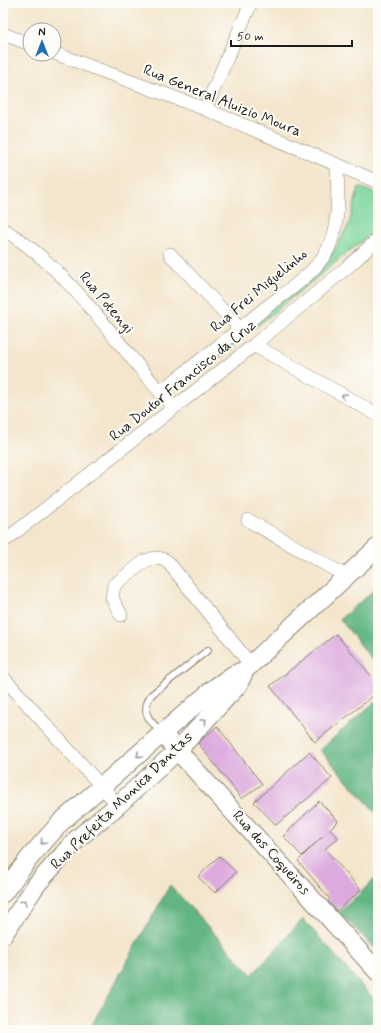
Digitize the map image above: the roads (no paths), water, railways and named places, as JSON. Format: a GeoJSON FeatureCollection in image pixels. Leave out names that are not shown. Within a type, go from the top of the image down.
{"type":"FeatureCollection","features":[{"type":"Feature","properties":{"kind":"main road","name":"Rua Prefeita Monica Dantas"},"geometry":{"type":"LineString","coordinates":[[3,935],[37,884],[77,840],[178,750],[238,685],[248,668],[378,547]]}},
{"type":"Feature","properties":{"kind":"main road","name":"Rua Prefeita Monica Dantas"},"geometry":{"type":"LineString","coordinates":[[3,893],[31,856],[60,822],[103,787],[212,690],[232,675],[248,668]]}},
{"type":"Feature","properties":{"kind":"main road","name":"Rua dos Coqueiros"},"geometry":{"type":"LineString","coordinates":[[163,734],[378,972]]}},
{"type":"Feature","properties":{"kind":"street"},"geometry":{"type":"LineString","coordinates":[[205,109],[251,3]]}},
{"type":"Feature","properties":{"kind":"street"},"geometry":{"type":"LineString","coordinates":[[3,34],[22,41]]}},
{"type":"Feature","properties":{"kind":"street","name":"Rua General Aluizio Moura"},"geometry":{"type":"LineString","coordinates":[[62,56],[205,109],[378,182]]}},
{"type":"Feature","properties":{"kind":"street","name":"Rua Frei Miguelinho"},"geometry":{"type":"LineString","coordinates":[[160,392],[301,280],[322,258],[327,250],[336,227],[338,192],[337,166]]}},
{"type":"Feature","properties":{"kind":"street","name":"Rua Potengi"},"geometry":{"type":"LineString","coordinates":[[3,229],[24,241],[52,266],[71,286],[174,408]]}},
{"type":"Feature","properties":{"kind":"street","name":"Rua Doutor Francisco da Cruz"},"geometry":{"type":"LineString","coordinates":[[3,542],[254,345],[351,264],[378,239]]}},
{"type":"Feature","properties":{"kind":"street"},"geometry":{"type":"LineString","coordinates":[[170,254],[240,329]]}},
{"type":"Feature","properties":{"kind":"street"},"geometry":{"type":"LineString","coordinates":[[254,345],[378,415]]}},
{"type":"Feature","properties":{"kind":"street"},"geometry":{"type":"LineString","coordinates":[[248,520],[346,576]]}},
{"type":"Feature","properties":{"kind":"street"},"geometry":{"type":"LineString","coordinates":[[121,615],[112,598],[114,585],[145,561],[151,558],[163,559],[168,562],[248,668]]}},
{"type":"Feature","properties":{"kind":"street"},"geometry":{"type":"LineString","coordinates":[[3,676],[118,805]]}},
{"type":"Feature","properties":{"kind":"lane"},"geometry":{"type":"LineString","coordinates":[[163,734],[148,719],[146,703],[151,695],[208,650]]}}]}
